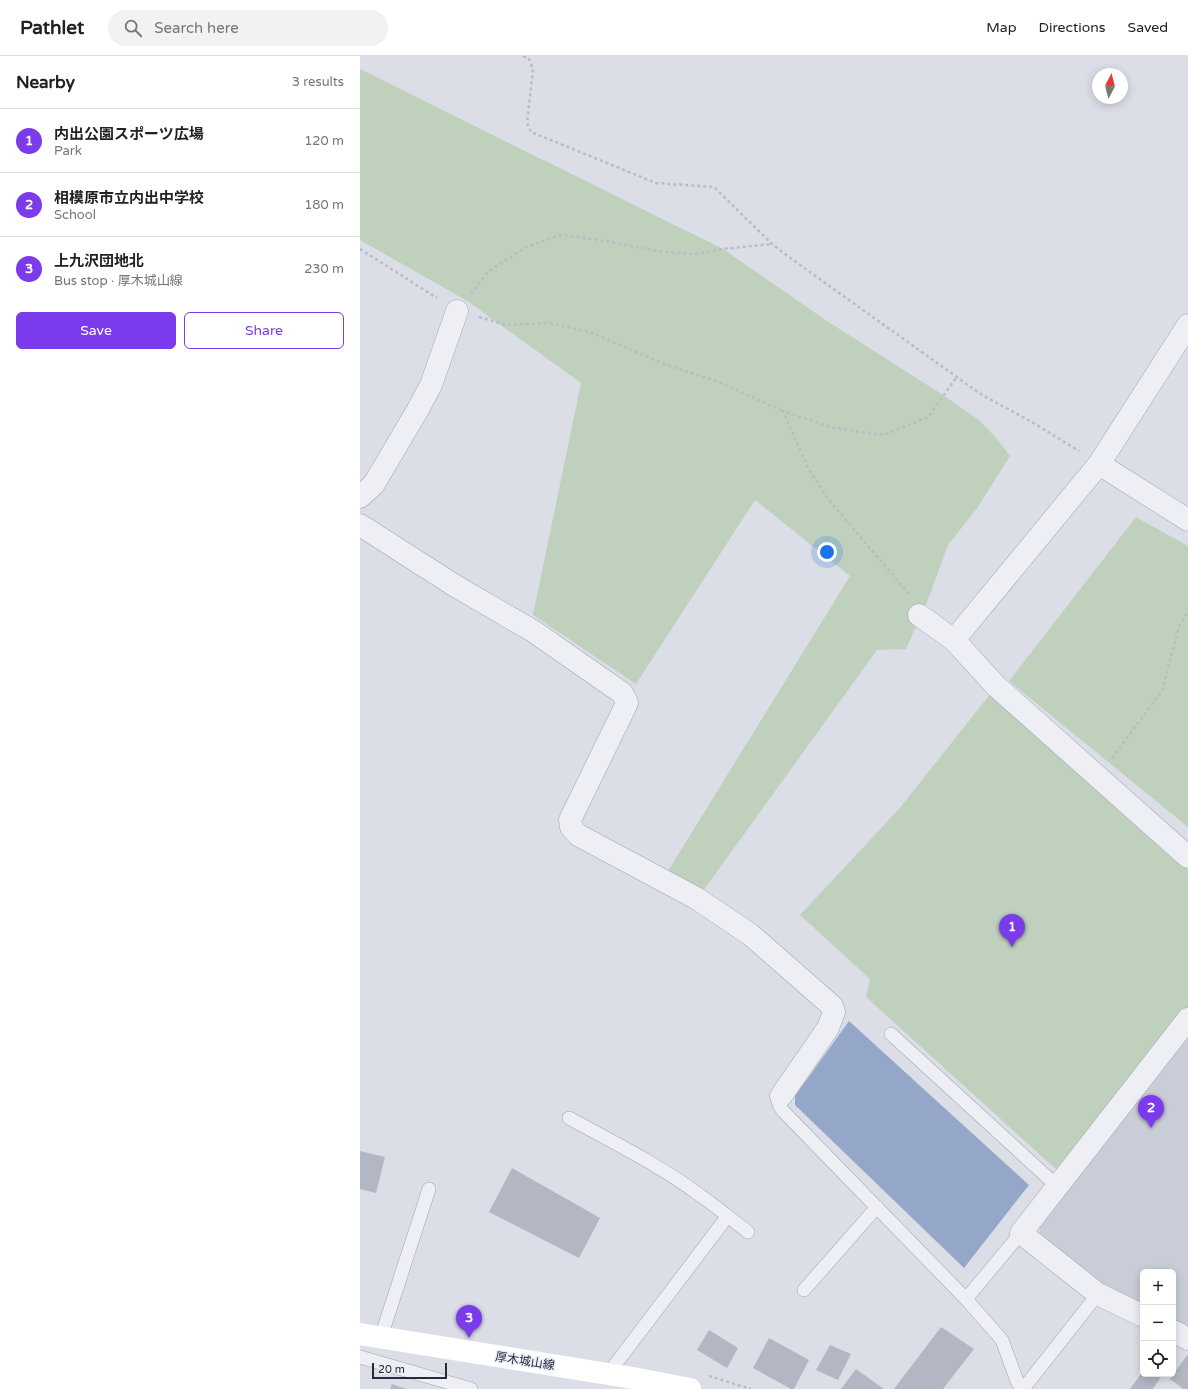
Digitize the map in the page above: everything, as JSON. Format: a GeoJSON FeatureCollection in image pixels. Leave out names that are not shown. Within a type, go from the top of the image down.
{"type":"FeatureCollection","features":[{"type":"Feature","properties":{"kind":"main road","name":"厚木城山線"},"geometry":{"type":"LineString","coordinates":[[360,1334],[608,1374],[688,1389]]}},
{"type":"Feature","properties":{"kind":"street"},"geometry":{"type":"LineString","coordinates":[[360,497],[374,484],[431,385],[457,311]]}},
{"type":"Feature","properties":{"kind":"street"},"geometry":{"type":"LineString","coordinates":[[954,640],[1099,464],[1188,325]]}},
{"type":"Feature","properties":{"kind":"street"},"geometry":{"type":"LineString","coordinates":[[1099,464],[1188,520]]}},
{"type":"Feature","properties":{"kind":"street"},"geometry":{"type":"LineString","coordinates":[[360,525],[457,587],[533,631],[625,696],[627,703],[570,820],[571,827],[578,835],[696,898],[745,931],[832,1006],[834,1012],[828,1028],[781,1096]]}},
{"type":"Feature","properties":{"kind":"street"},"geometry":{"type":"LineString","coordinates":[[919,615],[954,640],[996,686],[1188,857]]}},
{"type":"Feature","properties":{"kind":"street"},"geometry":{"type":"LineString","coordinates":[[1140,1315],[1098,1294],[1021,1233],[1188,1019]]}},
{"type":"Feature","properties":{"kind":"street"},"geometry":{"type":"LineString","coordinates":[[1176,1333],[1188,1339]]}},
{"type":"Feature","properties":{"kind":"lane"},"geometry":{"type":"LineString","coordinates":[[891,1034],[1057,1186]]}},
{"type":"Feature","properties":{"kind":"lane"},"geometry":{"type":"LineString","coordinates":[[781,1096],[778,1102],[780,1107],[966,1299],[1002,1340],[1017,1381],[1022,1389],[1098,1294]]}},
{"type":"Feature","properties":{"kind":"lane"},"geometry":{"type":"LineString","coordinates":[[569,1118],[643,1158],[702,1196],[748,1232]]}},
{"type":"Feature","properties":{"kind":"lane"},"geometry":{"type":"LineString","coordinates":[[381,1337],[429,1189]]}},
{"type":"Feature","properties":{"kind":"lane"},"geometry":{"type":"LineString","coordinates":[[804,1290],[877,1207]]}},
{"type":"Feature","properties":{"kind":"lane"},"geometry":{"type":"LineString","coordinates":[[608,1374],[727,1217]]}},
{"type":"Feature","properties":{"kind":"lane"},"geometry":{"type":"LineString","coordinates":[[966,1299],[1021,1233]]}},
{"type":"Feature","properties":{"kind":"lane"},"geometry":{"type":"LineString","coordinates":[[360,1357],[471,1389]]}},
{"type":"Feature","properties":{"kind":"path"},"geometry":{"type":"LineString","coordinates":[[523,56],[529,59],[533,69],[526,123],[531,132],[656,183],[714,186],[772,244],[956,378],[982,395],[1032,422],[1099,464]]}},
{"type":"Feature","properties":{"kind":"path"},"geometry":{"type":"LineString","coordinates":[[457,311],[488,272],[526,247],[561,235],[606,241],[657,251],[693,254],[772,244]]}},
{"type":"Feature","properties":{"kind":"path"},"geometry":{"type":"LineString","coordinates":[[360,250],[457,311],[506,325],[550,323],[592,333],[664,364],[719,382],[782,411],[834,428],[884,435],[928,417],[956,378]]}},
{"type":"Feature","properties":{"kind":"path"},"geometry":{"type":"LineString","coordinates":[[782,411],[808,468],[828,499],[912,597],[919,615]]}},
{"type":"Feature","properties":{"kind":"path"},"geometry":{"type":"LineString","coordinates":[[1098,777],[1162,691],[1179,628],[1188,611]]}},
{"type":"Feature","properties":{"kind":"shaded area"},"geometry":{"type":"Polygon","coordinates":[[[1188,1034],[1188,1327],[1176,1321],[1176,1269],[1140,1269],[1140,1304],[1098,1283],[1040,1233],[1039,1222],[1188,1034]]]}},
{"type":"Feature","properties":{"kind":"green space"},"geometry":{"type":"Polygon","coordinates":[[[360,69],[723,249],[827,321],[943,395],[979,420],[997,439],[1010,456],[978,507],[948,545],[929,597],[906,649],[877,650],[703,891],[668,871],[850,576],[755,500],[636,684],[533,615],[581,383],[469,302],[360,240],[360,69]]]}},
{"type":"Feature","properties":{"kind":"green space"},"geometry":{"type":"Polygon","coordinates":[[[1136,517],[1188,546],[1188,827],[1009,681],[1136,517]]]}},
{"type":"Feature","properties":{"kind":"green space"},"geometry":{"type":"Polygon","coordinates":[[[991,693],[1188,869],[1188,1010],[1058,1171],[866,997],[870,979],[800,915],[899,809],[991,693]]]}},
{"type":"Feature","properties":{"kind":"water"},"geometry":{"type":"Polygon","coordinates":[[[849,1021],[1029,1185],[964,1268],[795,1105],[795,1096],[849,1021]]]}},
{"type":"Feature","properties":{"kind":"building"},"geometry":{"type":"Polygon","coordinates":[[[360,1151],[385,1157],[376,1193],[360,1189],[360,1151]]]}},
{"type":"Feature","properties":{"kind":"building"},"geometry":{"type":"Polygon","coordinates":[[[512,1168],[600,1218],[579,1258],[489,1212],[512,1168]]]}},
{"type":"Feature","properties":{"kind":"building"},"geometry":{"type":"Polygon","coordinates":[[[941,1327],[974,1349],[943,1389],[894,1389],[941,1327]]]}},
{"type":"Feature","properties":{"kind":"building"},"geometry":{"type":"Polygon","coordinates":[[[709,1330],[738,1348],[727,1368],[697,1350],[709,1330]]]}},
{"type":"Feature","properties":{"kind":"building"},"geometry":{"type":"Polygon","coordinates":[[[769,1338],[809,1360],[794,1389],[791,1389],[753,1368],[769,1338]]]}},
{"type":"Feature","properties":{"kind":"building"},"geometry":{"type":"Polygon","coordinates":[[[830,1345],[851,1354],[838,1380],[816,1370],[830,1345]]]}},
{"type":"Feature","properties":{"kind":"building"},"geometry":{"type":"Polygon","coordinates":[[[1187,1355],[1188,1389],[1183,1389],[1170,1379],[1171,1377],[1176,1377],[1176,1371],[1187,1355]]]}},
{"type":"Feature","properties":{"kind":"building"},"geometry":{"type":"Polygon","coordinates":[[[856,1369],[884,1389],[841,1389],[856,1369]]]}},
{"type":"Feature","properties":{"kind":"building"},"geometry":{"type":"Polygon","coordinates":[[[1140,1375],[1140,1377],[1161,1377],[1153,1389],[1130,1389],[1140,1375]]]}},
{"type":"Feature","properties":{"kind":"building"},"geometry":{"type":"Polygon","coordinates":[[[392,1384],[406,1389],[390,1389],[392,1384]]]}},
{"type":"Feature","properties":{"kind":"place","name":"内出公園スポーツ広場"},"geometry":{"type":"Point","coordinates":[1012,947]}},
{"type":"Feature","properties":{"kind":"place","name":"相模原市立内出中学校"},"geometry":{"type":"Point","coordinates":[1151,1128]}},
{"type":"Feature","properties":{"kind":"place","name":"上九沢団地北"},"geometry":{"type":"Point","coordinates":[469,1338]}}]}
